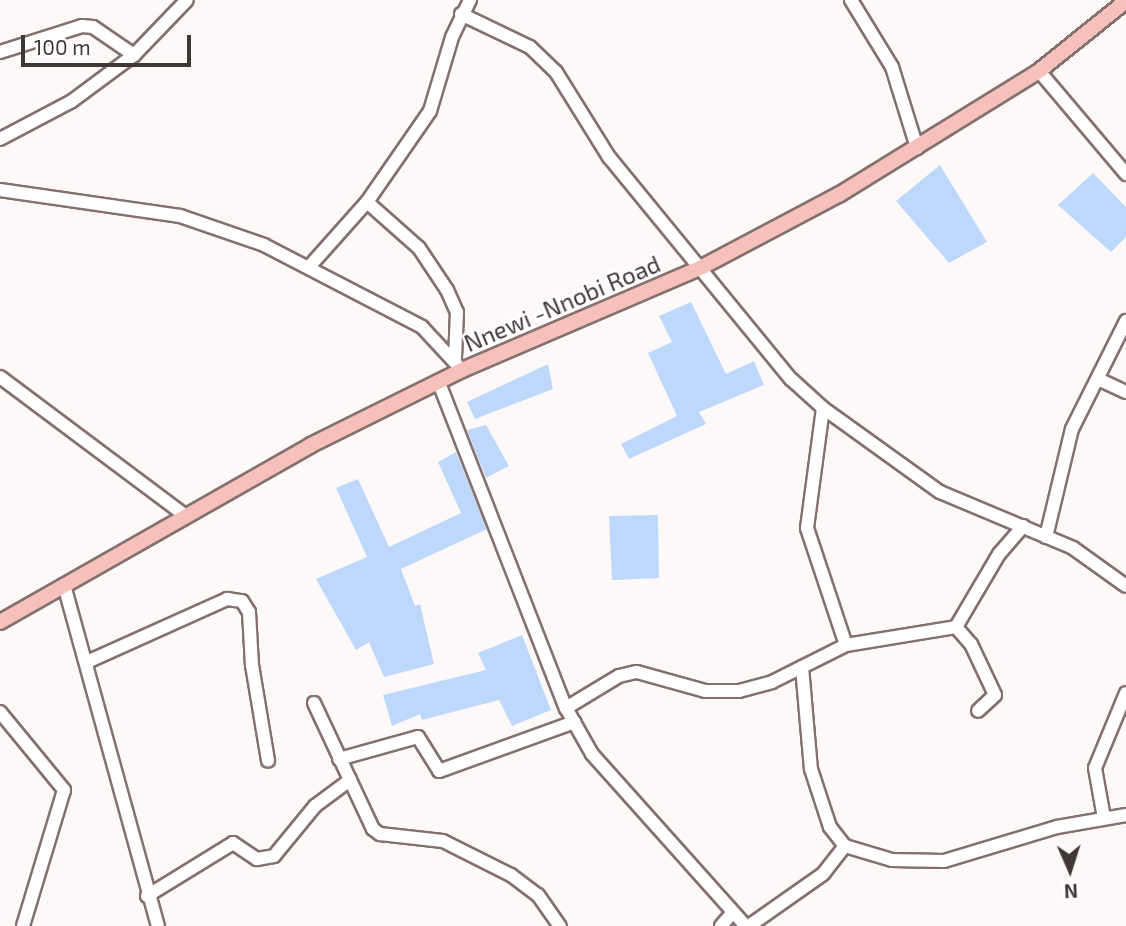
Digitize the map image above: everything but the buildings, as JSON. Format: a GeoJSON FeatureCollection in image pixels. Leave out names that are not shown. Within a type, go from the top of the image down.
{"type":"FeatureCollection","features":[{"type":"Feature","properties":{"kind":"main road","name":"Nnewi -Nnobi Road"},"geometry":{"type":"LineString","coordinates":[[0,622],[183,514],[439,383],[459,364],[702,267],[917,148],[1039,71],[1124,1]]}},
{"type":"Feature","properties":{"kind":"street"},"geometry":{"type":"LineString","coordinates":[[0,139],[72,101],[134,55],[187,0]]}},
{"type":"Feature","properties":{"kind":"street"},"geometry":{"type":"LineString","coordinates":[[309,267],[367,202],[430,111],[461,14],[470,0]]}},
{"type":"Feature","properties":{"kind":"street"},"geometry":{"type":"LineString","coordinates":[[851,0],[892,67],[917,148]]}},
{"type":"Feature","properties":{"kind":"street"},"geometry":{"type":"LineString","coordinates":[[461,14],[530,47],[556,72],[609,157],[792,379],[823,408],[940,492],[1073,548],[1126,586]]}},
{"type":"Feature","properties":{"kind":"street"},"geometry":{"type":"LineString","coordinates":[[0,52],[82,26],[104,33],[134,55]]}},
{"type":"Feature","properties":{"kind":"street"},"geometry":{"type":"LineString","coordinates":[[1039,71],[1126,174]]}},
{"type":"Feature","properties":{"kind":"street"},"geometry":{"type":"LineString","coordinates":[[0,190],[180,216],[264,245],[404,315],[459,364]]}},
{"type":"Feature","properties":{"kind":"street"},"geometry":{"type":"LineString","coordinates":[[367,202],[419,247],[447,290],[457,312],[459,364]]}},
{"type":"Feature","properties":{"kind":"street"},"geometry":{"type":"LineString","coordinates":[[1046,537],[1072,429],[1126,321]]}},
{"type":"Feature","properties":{"kind":"street"},"geometry":{"type":"LineString","coordinates":[[1098,379],[1126,392]]}},
{"type":"Feature","properties":{"kind":"street"},"geometry":{"type":"LineString","coordinates":[[1,381],[183,514]]}},
{"type":"Feature","properties":{"kind":"street"},"geometry":{"type":"LineString","coordinates":[[439,383],[566,708],[592,754],[747,926],[823,874],[845,846]]}},
{"type":"Feature","properties":{"kind":"street"},"geometry":{"type":"LineString","coordinates":[[823,408],[807,528],[846,645]]}},
{"type":"Feature","properties":{"kind":"street"},"geometry":{"type":"LineString","coordinates":[[956,627],[999,554],[1023,526]]}},
{"type":"Feature","properties":{"kind":"street"},"geometry":{"type":"LineString","coordinates":[[64,585],[87,662],[147,896],[158,926]]}},
{"type":"Feature","properties":{"kind":"street"},"geometry":{"type":"LineString","coordinates":[[87,662],[227,599],[242,601],[249,612],[258,715],[268,761]]}},
{"type":"Feature","properties":{"kind":"street"},"geometry":{"type":"LineString","coordinates":[[566,708],[619,676],[637,672],[705,691],[739,691],[802,667],[846,645],[956,627]]}},
{"type":"Feature","properties":{"kind":"street"},"geometry":{"type":"LineString","coordinates":[[956,627],[971,644],[995,695],[978,711]]}},
{"type":"Feature","properties":{"kind":"street"},"geometry":{"type":"LineString","coordinates":[[802,667],[811,769],[830,827],[845,846],[892,860],[944,861],[1104,818],[1126,815]]}},
{"type":"Feature","properties":{"kind":"street"},"geometry":{"type":"LineString","coordinates":[[1104,818],[1095,768],[1126,693]]}},
{"type":"Feature","properties":{"kind":"street"},"geometry":{"type":"LineString","coordinates":[[314,704],[339,759],[380,834],[443,841],[520,882],[538,895],[552,924]]}},
{"type":"Feature","properties":{"kind":"street"},"geometry":{"type":"LineString","coordinates":[[0,712],[64,790],[54,841],[23,926]]}},
{"type":"Feature","properties":{"kind":"street"},"geometry":{"type":"LineString","coordinates":[[339,759],[418,737],[439,771],[574,723]]}},
{"type":"Feature","properties":{"kind":"street"},"geometry":{"type":"LineString","coordinates":[[147,896],[233,843],[257,859],[274,856],[315,806],[350,780]]}},
{"type":"Feature","properties":{"kind":"street"},"geometry":{"type":"LineString","coordinates":[[721,926],[733,912]]}}]}
